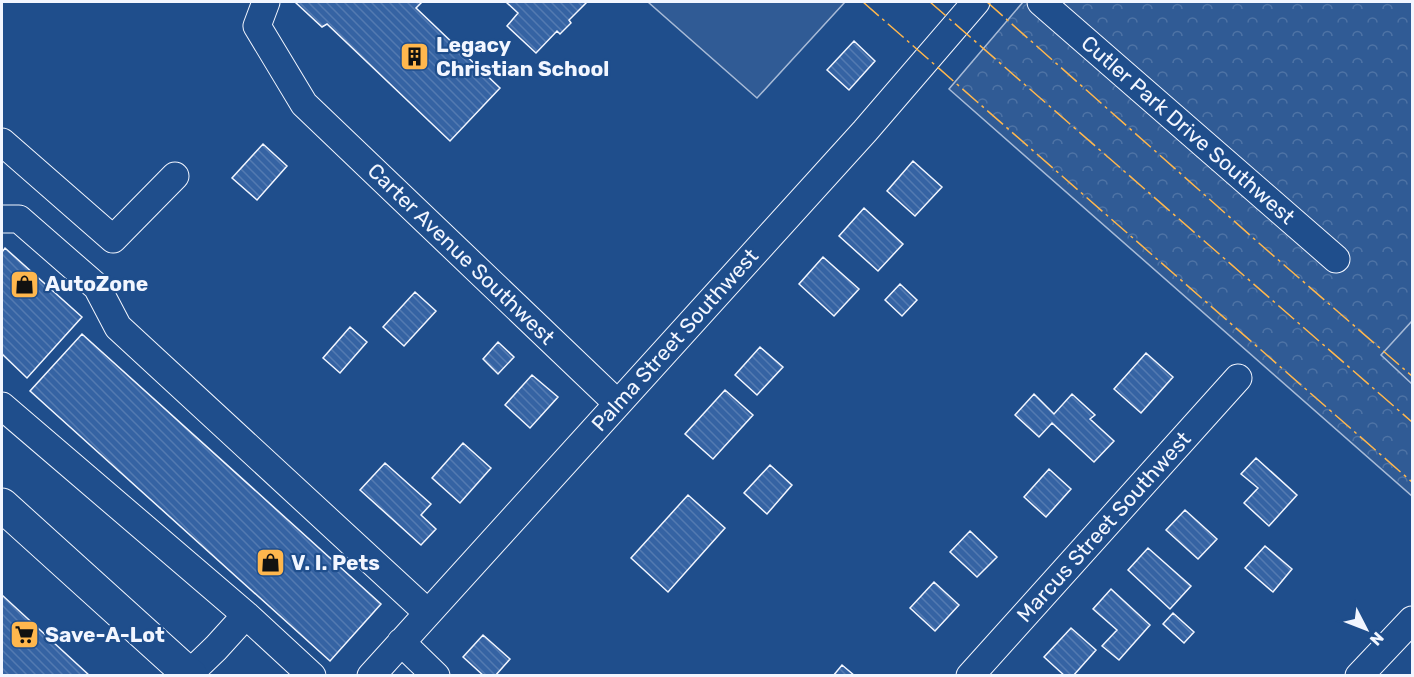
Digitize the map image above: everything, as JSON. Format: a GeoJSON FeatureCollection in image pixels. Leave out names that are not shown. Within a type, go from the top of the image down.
{"type":"FeatureCollection","features":[{"type":"Feature","properties":{"kind":"main road"},"geometry":{"type":"LineString","coordinates":[[2,505],[189,675]]}},
{"type":"Feature","properties":{"kind":"street","name":"Carter Avenue Southwest"},"geometry":{"type":"LineString","coordinates":[[266,2],[257,26],[304,104],[618,403]]}},
{"type":"Feature","properties":{"kind":"street","name":"Palma Street Southwest"},"geometry":{"type":"LineString","coordinates":[[371,675],[864,131],[976,2]]}},
{"type":"Feature","properties":{"kind":"street","name":"Cutler Park Drive Southwest"},"geometry":{"type":"LineString","coordinates":[[1041,2],[1336,259]]}},
{"type":"Feature","properties":{"kind":"street"},"geometry":{"type":"LineString","coordinates":[[2,142],[113,239],[175,176]]}},
{"type":"Feature","properties":{"kind":"street"},"geometry":{"type":"LineString","coordinates":[[2,219],[19,219],[97,287],[118,327],[428,613]]}},
{"type":"Feature","properties":{"kind":"street","name":"Marcus Street Southwest"},"geometry":{"type":"LineString","coordinates":[[970,675],[1238,378]]}},
{"type":"Feature","properties":{"kind":"street"},"geometry":{"type":"LineString","coordinates":[[4,414],[246,615],[312,675]]}},
{"type":"Feature","properties":{"kind":"street"},"geometry":{"type":"LineString","coordinates":[[189,675],[246,615]]}},
{"type":"Feature","properties":{"kind":"street"},"geometry":{"type":"LineString","coordinates":[[1359,675],[1413,620]]}},
{"type":"Feature","properties":{"kind":"street"},"geometry":{"type":"LineString","coordinates":[[401,642],[436,675]]}},
{"type":"Feature","properties":{"kind":"green space"},"geometry":{"type":"Polygon","coordinates":[[[1023,2],[1412,2],[1412,496],[949,89],[1023,2]]]}},
{"type":"Feature","properties":{"kind":"shaded area"},"geometry":{"type":"Polygon","coordinates":[[[648,2],[845,2],[757,98],[648,2]]]}},
{"type":"Feature","properties":{"kind":"shaded area"},"geometry":{"type":"Polygon","coordinates":[[[1412,321],[1412,384],[1381,355],[1412,321]]]}},
{"type":"Feature","properties":{"kind":"building","name":"Legacy Christian School"},"geometry":{"type":"Polygon","coordinates":[[[295,2],[422,2],[416,8],[500,88],[450,141],[327,24],[322,27],[295,2]]]}},
{"type":"Feature","properties":{"kind":"building","name":"Legacy Christian School"},"geometry":{"type":"Polygon","coordinates":[[[506,2],[587,2],[569,20],[571,23],[560,34],[557,31],[536,53],[507,26],[518,13],[506,2]]]}},
{"type":"Feature","properties":{"kind":"building"},"geometry":{"type":"Polygon","coordinates":[[[854,41],[875,61],[849,90],[827,70],[854,41]]]}},
{"type":"Feature","properties":{"kind":"building"},"geometry":{"type":"Polygon","coordinates":[[[263,144],[287,166],[257,200],[232,178],[263,144]]]}},
{"type":"Feature","properties":{"kind":"building"},"geometry":{"type":"Polygon","coordinates":[[[913,161],[942,187],[915,216],[887,191],[913,161]]]}},
{"type":"Feature","properties":{"kind":"building"},"geometry":{"type":"Polygon","coordinates":[[[864,208],[903,244],[878,271],[839,236],[864,208]]]}},
{"type":"Feature","properties":{"kind":"building","name":"AutoZone"},"geometry":{"type":"Polygon","coordinates":[[[5,248],[82,317],[27,378],[2,354],[2,252],[5,248]]]}},
{"type":"Feature","properties":{"kind":"building"},"geometry":{"type":"Polygon","coordinates":[[[823,257],[859,289],[834,316],[799,284],[823,257]]]}},
{"type":"Feature","properties":{"kind":"building"},"geometry":{"type":"Polygon","coordinates":[[[900,284],[917,300],[902,316],[885,300],[900,284]]]}},
{"type":"Feature","properties":{"kind":"building"},"geometry":{"type":"Polygon","coordinates":[[[415,292],[436,311],[404,346],[383,327],[415,292]]]}},
{"type":"Feature","properties":{"kind":"building"},"geometry":{"type":"Polygon","coordinates":[[[350,327],[367,342],[340,373],[323,358],[350,327]]]}},
{"type":"Feature","properties":{"kind":"building"},"geometry":{"type":"Polygon","coordinates":[[[82,334],[381,604],[330,661],[30,391],[82,334]]]}},
{"type":"Feature","properties":{"kind":"building"},"geometry":{"type":"Polygon","coordinates":[[[498,342],[514,357],[498,374],[483,359],[498,342]]]}},
{"type":"Feature","properties":{"kind":"building"},"geometry":{"type":"Polygon","coordinates":[[[760,347],[783,367],[757,395],[735,375],[760,347]]]}},
{"type":"Feature","properties":{"kind":"building"},"geometry":{"type":"Polygon","coordinates":[[[1146,353],[1173,377],[1141,413],[1114,389],[1146,353]]]}},
{"type":"Feature","properties":{"kind":"building"},"geometry":{"type":"Polygon","coordinates":[[[532,375],[558,397],[530,428],[505,405],[532,375]]]}},
{"type":"Feature","properties":{"kind":"building"},"geometry":{"type":"Polygon","coordinates":[[[725,390],[753,415],[713,459],[685,434],[725,390]]]}},
{"type":"Feature","properties":{"kind":"building"},"geometry":{"type":"Polygon","coordinates":[[[1034,394],[1054,414],[1072,394],[1095,415],[1090,419],[1114,441],[1094,462],[1052,423],[1039,437],[1015,415],[1034,394]]]}},
{"type":"Feature","properties":{"kind":"building"},"geometry":{"type":"Polygon","coordinates":[[[463,443],[491,468],[460,503],[432,478],[463,443]]]}},
{"type":"Feature","properties":{"kind":"building"},"geometry":{"type":"Polygon","coordinates":[[[1256,458],[1297,495],[1269,526],[1244,503],[1258,488],[1241,474],[1256,458]]]}},
{"type":"Feature","properties":{"kind":"building"},"geometry":{"type":"Polygon","coordinates":[[[385,463],[431,504],[421,515],[436,529],[421,545],[360,490],[385,463]]]}},
{"type":"Feature","properties":{"kind":"building"},"geometry":{"type":"Polygon","coordinates":[[[770,465],[792,485],[767,514],[744,493],[770,465]]]}},
{"type":"Feature","properties":{"kind":"building"},"geometry":{"type":"Polygon","coordinates":[[[1049,469],[1071,489],[1046,517],[1024,497],[1049,469]]]}},
{"type":"Feature","properties":{"kind":"building"},"geometry":{"type":"Polygon","coordinates":[[[688,495],[725,528],[668,592],[631,558],[688,495]]]}},
{"type":"Feature","properties":{"kind":"building"},"geometry":{"type":"Polygon","coordinates":[[[1185,510],[1217,539],[1198,559],[1166,530],[1185,510]]]}},
{"type":"Feature","properties":{"kind":"building"},"geometry":{"type":"Polygon","coordinates":[[[970,531],[997,557],[977,577],[950,552],[970,531]]]}},
{"type":"Feature","properties":{"kind":"building"},"geometry":{"type":"Polygon","coordinates":[[[1265,546],[1292,569],[1273,592],[1245,568],[1265,546]]]}},
{"type":"Feature","properties":{"kind":"building"},"geometry":{"type":"Polygon","coordinates":[[[1148,548],[1191,586],[1170,609],[1128,570],[1148,548]]]}},
{"type":"Feature","properties":{"kind":"building"},"geometry":{"type":"Polygon","coordinates":[[[934,582],[959,605],[935,631],[910,608],[934,582]]]}},
{"type":"Feature","properties":{"kind":"building"},"geometry":{"type":"Polygon","coordinates":[[[1111,589],[1150,625],[1119,660],[1102,646],[1117,630],[1093,609],[1111,589]]]}},
{"type":"Feature","properties":{"kind":"building","name":"Save-A-Lot"},"geometry":{"type":"Polygon","coordinates":[[[2,595],[90,676],[2,676],[2,595]]]}},
{"type":"Feature","properties":{"kind":"building"},"geometry":{"type":"Polygon","coordinates":[[[1173,613],[1194,632],[1184,643],[1163,624],[1173,613]]]}},
{"type":"Feature","properties":{"kind":"building"},"geometry":{"type":"Polygon","coordinates":[[[1071,628],[1096,650],[1073,676],[1065,676],[1044,657],[1071,628]]]}},
{"type":"Feature","properties":{"kind":"building"},"geometry":{"type":"Polygon","coordinates":[[[483,635],[510,659],[495,676],[484,676],[463,657],[483,635]]]}},
{"type":"Feature","properties":{"kind":"building"},"geometry":{"type":"Polygon","coordinates":[[[842,665],[855,676],[833,676],[842,665]]]}},
{"type":"Feature","properties":{"kind":"power"},"geometry":{"type":"LineString","coordinates":[[863,2],[1412,482]]}},
{"type":"Feature","properties":{"kind":"power"},"geometry":{"type":"LineString","coordinates":[[930,2],[1412,422]]}},
{"type":"Feature","properties":{"kind":"power"},"geometry":{"type":"LineString","coordinates":[[987,2],[1412,376]]}},
{"type":"Feature","properties":{"kind":"place","name":"Legacy Christian School"},"geometry":{"type":"Point","coordinates":[415,57]}},
{"type":"Feature","properties":{"kind":"place","name":"AutoZone"},"geometry":{"type":"Point","coordinates":[24,284]}},
{"type":"Feature","properties":{"kind":"place","name":"V. I. Pets"},"geometry":{"type":"Point","coordinates":[270,563]}},
{"type":"Feature","properties":{"kind":"place","name":"Save-A-Lot"},"geometry":{"type":"Point","coordinates":[24,635]}}]}
